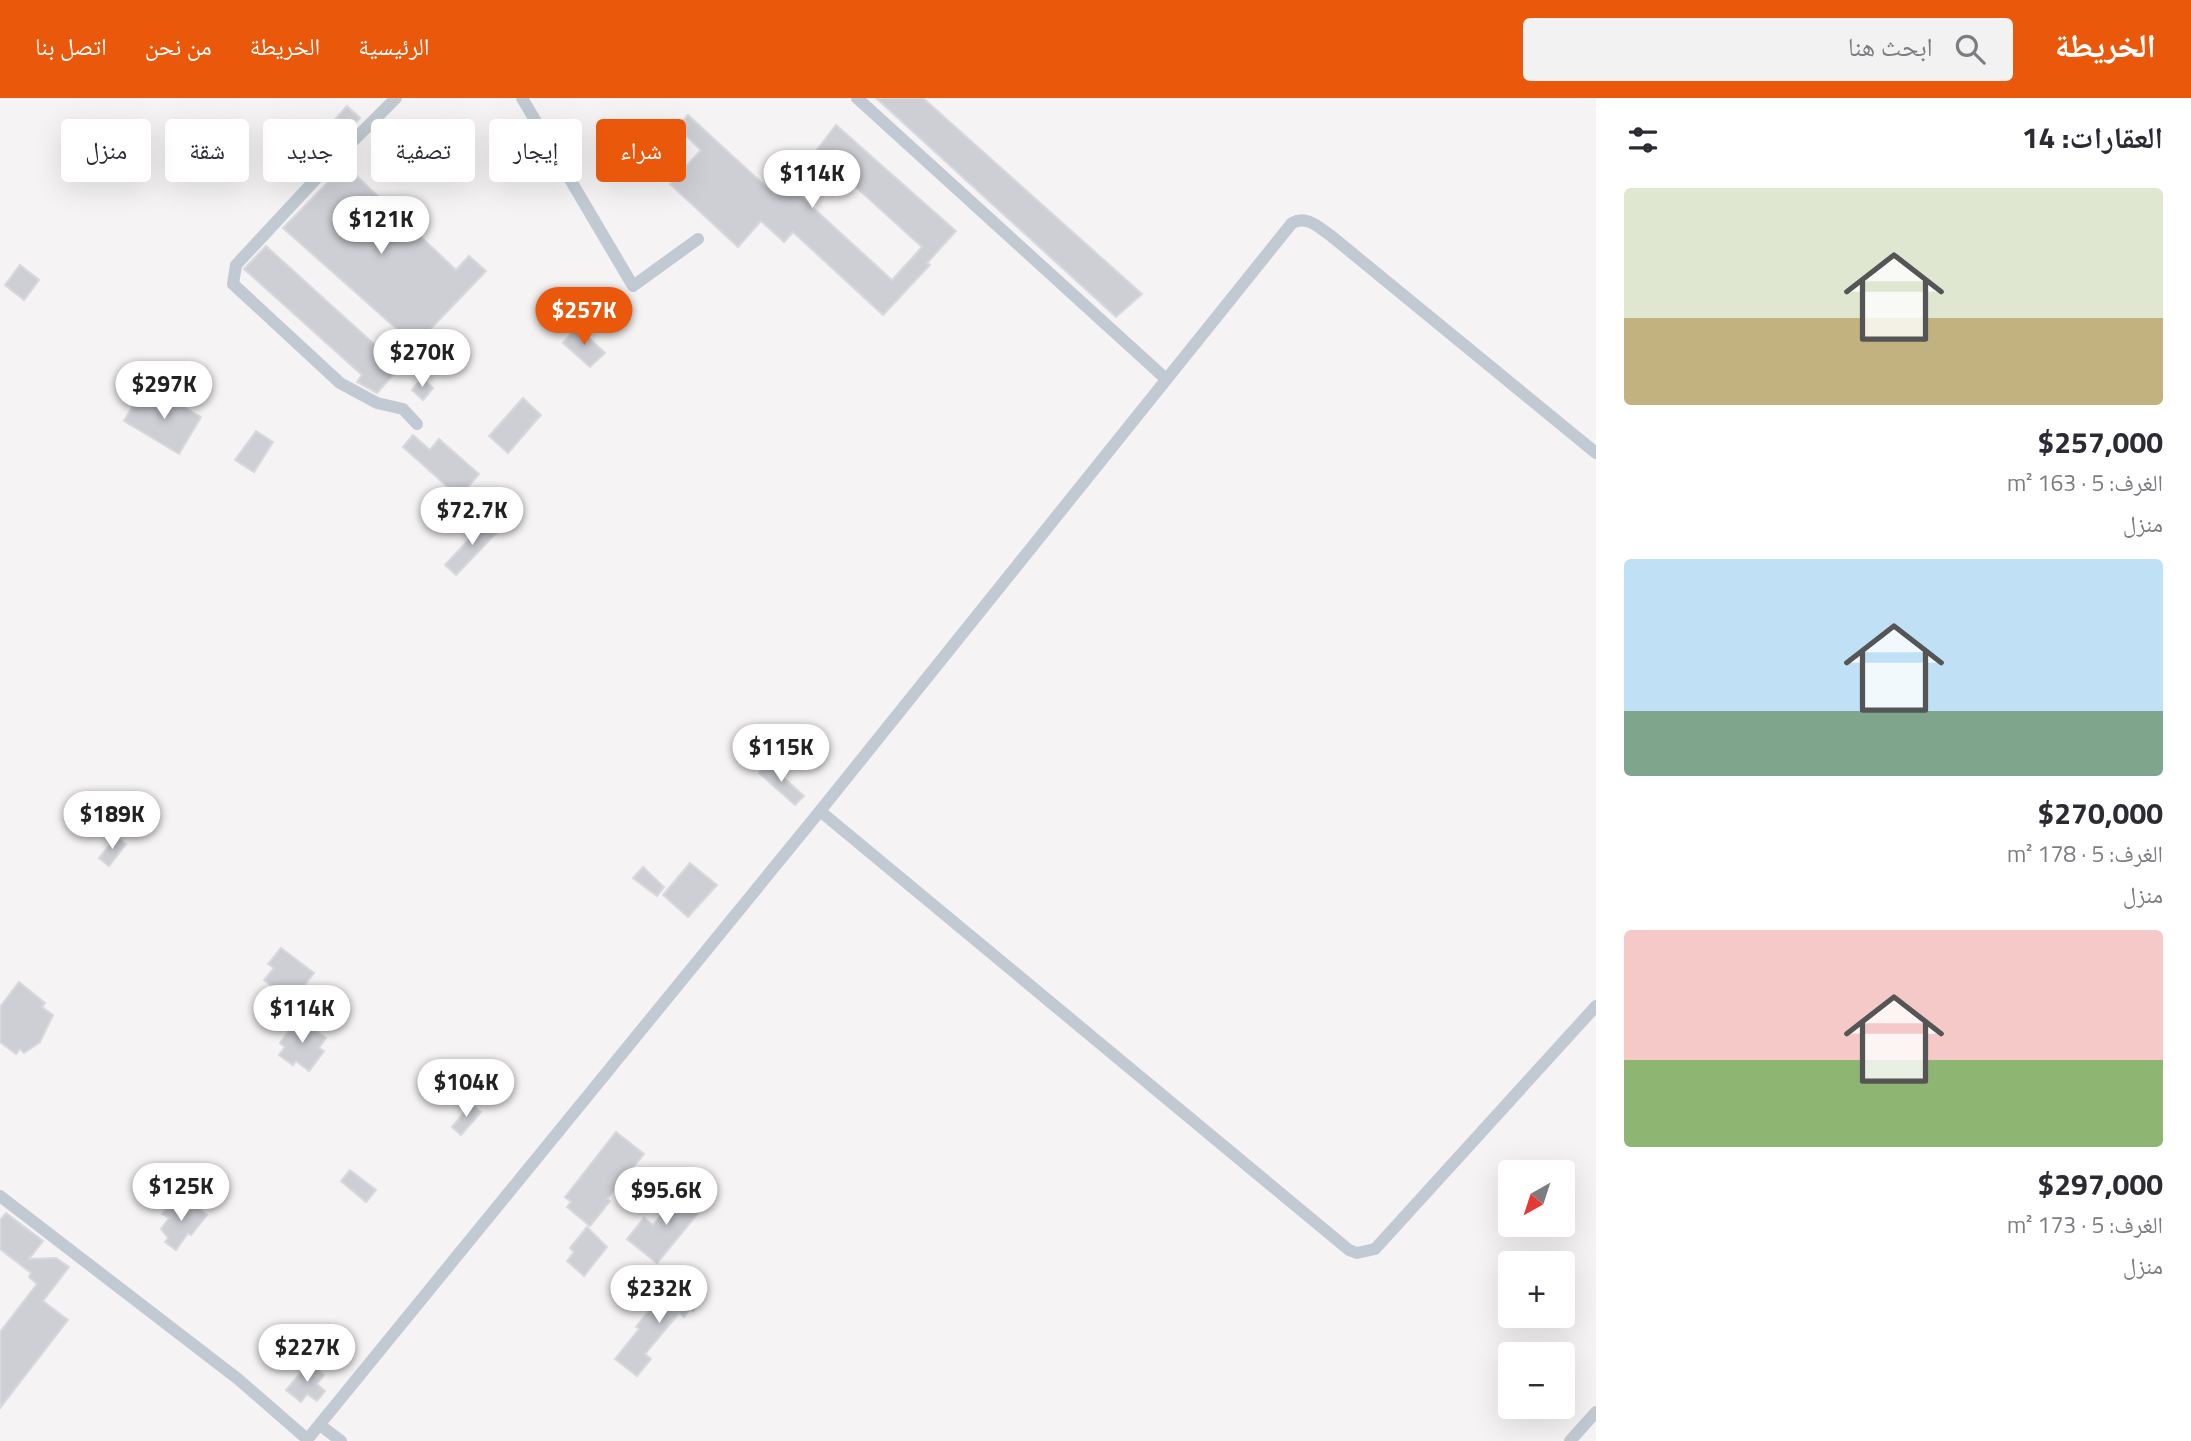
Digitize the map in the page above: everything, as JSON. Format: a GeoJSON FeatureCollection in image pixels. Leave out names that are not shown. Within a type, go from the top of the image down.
{"type":"FeatureCollection","features":[{"type":"Feature","properties":{"kind":"street"},"geometry":{"type":"LineString","coordinates":[[396,98],[236,265],[233,285],[340,383],[377,403],[403,409],[417,424]]}},
{"type":"Feature","properties":{"kind":"street"},"geometry":{"type":"LineString","coordinates":[[522,98],[632,286],[698,239]]}},
{"type":"Feature","properties":{"kind":"street"},"geometry":{"type":"LineString","coordinates":[[857,98],[1166,379]]}},
{"type":"Feature","properties":{"kind":"street"},"geometry":{"type":"LineString","coordinates":[[0,1196],[238,1379],[307,1440],[820,811],[1292,223],[1297,220],[1308,221],[1330,235],[1596,453]]}},
{"type":"Feature","properties":{"kind":"street"},"geometry":{"type":"LineString","coordinates":[[820,811],[1339,1241],[1357,1253],[1375,1249],[1596,1006]]}},
{"type":"Feature","properties":{"kind":"street"},"geometry":{"type":"LineString","coordinates":[[1570,1441],[1596,1412]]}},
{"type":"Feature","properties":{"kind":"street"},"geometry":{"type":"LineString","coordinates":[[320,1425],[341,1441]]}},
{"type":"Feature","properties":{"kind":"building"},"geometry":{"type":"Polygon","coordinates":[[[876,98],[923,98],[1142,294],[1116,317],[876,98]]]}},
{"type":"Feature","properties":{"kind":"building"},"geometry":{"type":"Polygon","coordinates":[[[347,106],[360,118],[357,121],[357,119],[335,119],[347,106]]]}},
{"type":"Feature","properties":{"kind":"building"},"geometry":{"type":"Polygon","coordinates":[[[688,115],[776,196],[786,183],[892,280],[922,247],[816,151],[836,125],[956,231],[927,263],[930,265],[883,315],[793,232],[784,242],[761,221],[738,247],[670,184],[686,182],[686,166],[701,150],[686,136],[684,119],[688,115]]]}},
{"type":"Feature","properties":{"kind":"building"},"geometry":{"type":"Polygon","coordinates":[[[357,176],[456,270],[469,256],[486,271],[415,345],[283,228],[328,182],[357,182],[357,176]]]}},
{"type":"Feature","properties":{"kind":"building"},"geometry":{"type":"Polygon","coordinates":[[[266,246],[401,366],[377,393],[357,382],[362,375],[244,269],[266,246]]]}},
{"type":"Feature","properties":{"kind":"building"},"geometry":{"type":"Polygon","coordinates":[[[20,265],[39,280],[24,300],[5,285],[20,265]]]}},
{"type":"Feature","properties":{"kind":"building"},"geometry":{"type":"Polygon","coordinates":[[[577,327],[605,353],[590,367],[563,343],[577,327]]]}},
{"type":"Feature","properties":{"kind":"building"},"geometry":{"type":"Polygon","coordinates":[[[422,378],[433,388],[423,400],[412,390],[422,378]]]}},
{"type":"Feature","properties":{"kind":"building"},"geometry":{"type":"Polygon","coordinates":[[[156,391],[201,417],[179,454],[124,421],[137,399],[147,405],[156,391]]]}},
{"type":"Feature","properties":{"kind":"building"},"geometry":{"type":"Polygon","coordinates":[[[523,398],[541,415],[508,453],[489,436],[523,398]]]}},
{"type":"Feature","properties":{"kind":"building"},"geometry":{"type":"Polygon","coordinates":[[[256,431],[273,442],[254,472],[235,460],[256,431]]]}},
{"type":"Feature","properties":{"kind":"building"},"geometry":{"type":"Polygon","coordinates":[[[413,435],[430,450],[439,439],[479,474],[459,497],[403,447],[413,435]]]}},
{"type":"Feature","properties":{"kind":"building"},"geometry":{"type":"Polygon","coordinates":[[[488,519],[499,530],[456,575],[445,565],[488,519]]]}},
{"type":"Feature","properties":{"kind":"building"},"geometry":{"type":"Polygon","coordinates":[[[767,763],[804,796],[795,805],[759,773],[767,763]]]}},
{"type":"Feature","properties":{"kind":"building"},"geometry":{"type":"Polygon","coordinates":[[[116,837],[126,844],[109,866],[99,858],[116,837]]]}},
{"type":"Feature","properties":{"kind":"building"},"geometry":{"type":"Polygon","coordinates":[[[690,863],[717,885],[688,917],[663,895],[690,863]]]}},
{"type":"Feature","properties":{"kind":"building"},"geometry":{"type":"Polygon","coordinates":[[[643,867],[664,887],[657,896],[633,878],[643,867]]]}},
{"type":"Feature","properties":{"kind":"building"},"geometry":{"type":"Polygon","coordinates":[[[281,948],[314,973],[292,1001],[264,980],[274,968],[268,964],[281,948]]]}},
{"type":"Feature","properties":{"kind":"building"},"geometry":{"type":"Polygon","coordinates":[[[19,982],[45,1003],[42,1007],[53,1015],[40,1042],[24,1053],[20,1049],[16,1054],[0,1042],[0,1007],[19,982]]]}},
{"type":"Feature","properties":{"kind":"building"},"geometry":{"type":"Polygon","coordinates":[[[298,1018],[326,1038],[319,1048],[324,1051],[309,1071],[296,1061],[293,1065],[279,1055],[285,1047],[280,1043],[298,1018]]]}},
{"type":"Feature","properties":{"kind":"building"},"geometry":{"type":"Polygon","coordinates":[[[471,1104],[481,1112],[461,1135],[452,1127],[471,1104]]]}},
{"type":"Feature","properties":{"kind":"building"},"geometry":{"type":"Polygon","coordinates":[[[616,1132],[644,1154],[607,1199],[610,1201],[590,1226],[567,1207],[571,1202],[565,1197],[616,1132]]]}},
{"type":"Feature","properties":{"kind":"building"},"geometry":{"type":"Polygon","coordinates":[[[350,1170],[376,1190],[366,1202],[341,1181],[350,1170]]]}},
{"type":"Feature","properties":{"kind":"building"},"geometry":{"type":"Polygon","coordinates":[[[683,1189],[704,1206],[657,1263],[627,1239],[644,1218],[653,1225],[683,1189]]]}},
{"type":"Feature","properties":{"kind":"building"},"geometry":{"type":"Polygon","coordinates":[[[173,1200],[185,1210],[187,1207],[191,1210],[194,1205],[207,1215],[191,1235],[188,1233],[176,1250],[165,1242],[168,1238],[161,1229],[169,1218],[162,1214],[173,1200]]]}},
{"type":"Feature","properties":{"kind":"building"},"geometry":{"type":"Polygon","coordinates":[[[6,1213],[43,1241],[29,1259],[56,1258],[69,1267],[43,1301],[68,1320],[0,1408],[0,1332],[37,1284],[29,1277],[31,1273],[0,1249],[0,1220],[6,1213]]]}},
{"type":"Feature","properties":{"kind":"building"},"geometry":{"type":"Polygon","coordinates":[[[587,1227],[607,1247],[584,1276],[567,1261],[574,1252],[570,1248],[587,1227]]]}},
{"type":"Feature","properties":{"kind":"building"},"geometry":{"type":"Polygon","coordinates":[[[685,1277],[706,1294],[693,1311],[690,1309],[684,1317],[679,1313],[645,1354],[651,1359],[637,1376],[615,1359],[639,1329],[636,1327],[651,1308],[656,1312],[685,1277]]]}},
{"type":"Feature","properties":{"kind":"building"},"geometry":{"type":"Polygon","coordinates":[[[309,1363],[324,1375],[317,1384],[325,1391],[317,1401],[307,1394],[301,1402],[286,1390],[309,1363]]]}}]}
